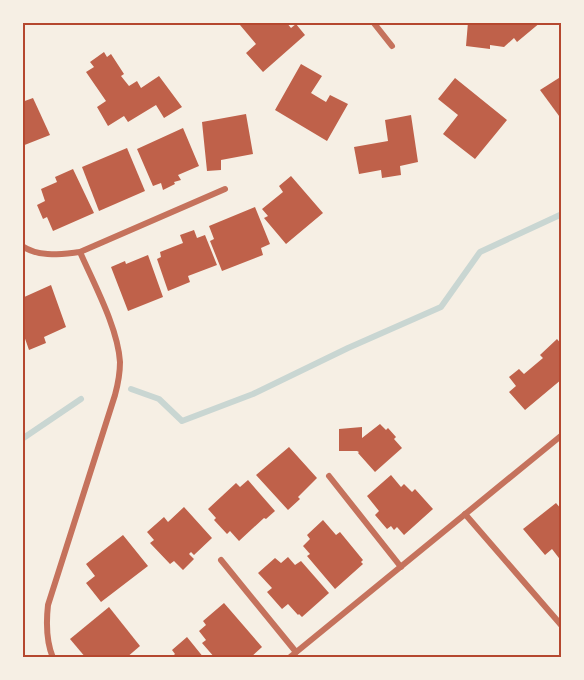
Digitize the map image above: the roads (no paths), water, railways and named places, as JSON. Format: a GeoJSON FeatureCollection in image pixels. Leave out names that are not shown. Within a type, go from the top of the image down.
{"type":"FeatureCollection","features":[{"type":"Feature","properties":{"kind":"street"},"geometry":{"type":"LineString","coordinates":[[373,22],[392,46]]}},
{"type":"Feature","properties":{"kind":"street"},"geometry":{"type":"LineString","coordinates":[[22,246],[37,253],[54,255],[80,252],[225,189]]}},
{"type":"Feature","properties":{"kind":"street"},"geometry":{"type":"LineString","coordinates":[[53,657],[48,642],[48,605],[115,395],[120,363],[111,325],[80,252]]}},
{"type":"Feature","properties":{"kind":"street"},"geometry":{"type":"LineString","coordinates":[[289,657],[561,435]]}},
{"type":"Feature","properties":{"kind":"street"},"geometry":{"type":"LineString","coordinates":[[329,476],[401,567]]}},
{"type":"Feature","properties":{"kind":"street"},"geometry":{"type":"LineString","coordinates":[[465,514],[561,626]]}},
{"type":"Feature","properties":{"kind":"street"},"geometry":{"type":"LineString","coordinates":[[221,560],[296,652]]}},
{"type":"Feature","properties":{"kind":"waterway"},"geometry":{"type":"LineString","coordinates":[[131,389],[159,399],[182,421],[253,394],[348,348],[441,307],[480,252],[562,214]]}},
{"type":"Feature","properties":{"kind":"waterway"},"geometry":{"type":"LineString","coordinates":[[22,439],[81,399]]}}]}
